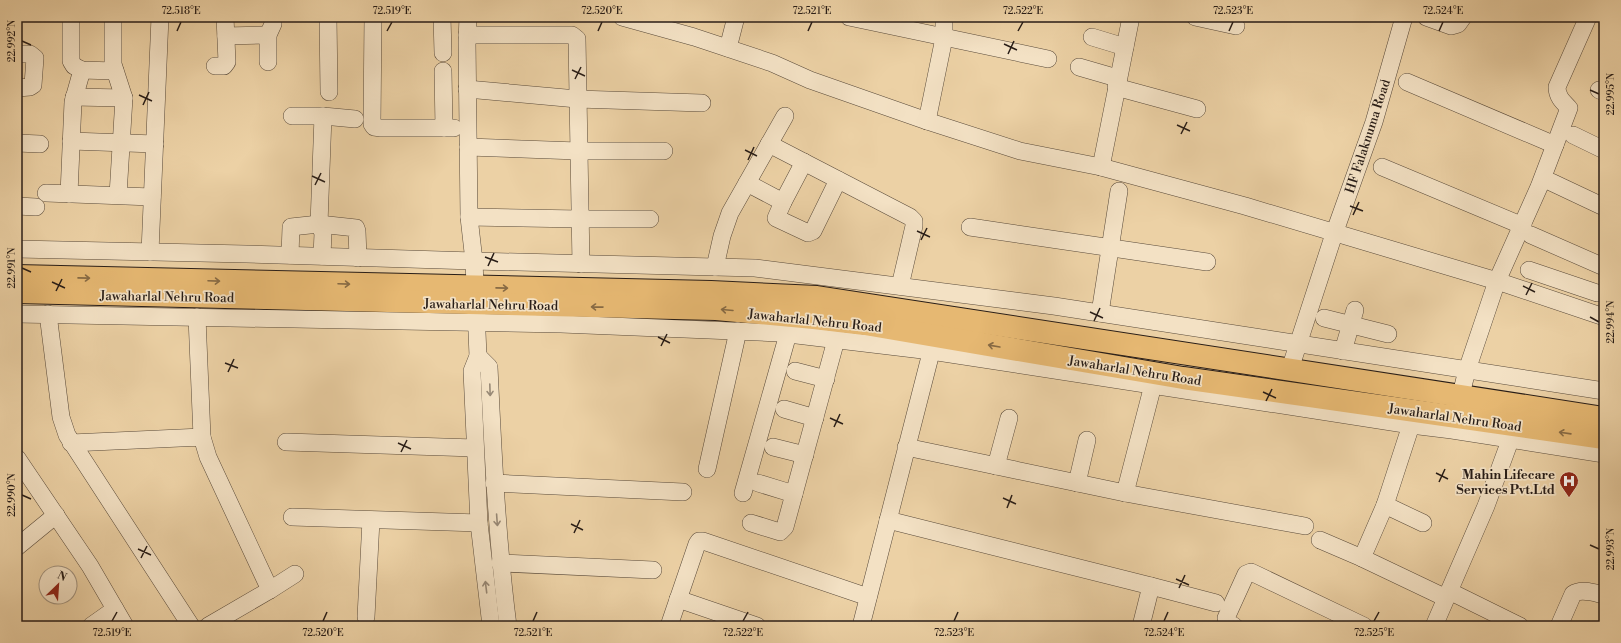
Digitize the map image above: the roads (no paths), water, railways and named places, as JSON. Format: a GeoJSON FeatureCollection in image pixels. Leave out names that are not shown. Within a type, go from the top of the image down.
{"type":"FeatureCollection","features":[{"type":"Feature","properties":{"kind":"main road","name":"Jawaharlal Nehru Road"},"geometry":{"type":"LineString","coordinates":[[17,276],[476,305],[711,292],[817,298],[1604,418]]}},
{"type":"Feature","properties":{"kind":"main road","name":"Jawaharlal Nehru Road"},"geometry":{"type":"LineString","coordinates":[[17,292],[476,305],[716,309],[865,324],[933,343],[1183,378],[1454,424],[1510,432],[1604,438]]}},
{"type":"Feature","properties":{"kind":"street"},"geometry":{"type":"LineString","coordinates":[[71,17],[71,61],[74,66],[82,70],[115,71]]}},
{"type":"Feature","properties":{"kind":"street"},"geometry":{"type":"LineString","coordinates":[[113,17],[112,56],[115,71],[124,98],[118,195]]}},
{"type":"Feature","properties":{"kind":"street"},"geometry":{"type":"LineString","coordinates":[[150,252],[160,17]]}},
{"type":"Feature","properties":{"kind":"street"},"geometry":{"type":"LineString","coordinates":[[215,66],[224,66],[227,64],[225,17]]}},
{"type":"Feature","properties":{"kind":"street"},"geometry":{"type":"LineString","coordinates":[[268,62],[268,35],[273,24],[273,17]]}},
{"type":"Feature","properties":{"kind":"street"},"geometry":{"type":"LineString","coordinates":[[328,17],[329,92]]}},
{"type":"Feature","properties":{"kind":"street"},"geometry":{"type":"LineString","coordinates":[[364,17],[364,85]]}},
{"type":"Feature","properties":{"kind":"street"},"geometry":{"type":"LineString","coordinates":[[372,17],[372,124],[381,128],[468,128]]}},
{"type":"Feature","properties":{"kind":"street"},"geometry":{"type":"LineString","coordinates":[[442,17],[443,53]]}},
{"type":"Feature","properties":{"kind":"street"},"geometry":{"type":"LineString","coordinates":[[468,17],[467,89],[469,217],[474,262],[478,356],[472,371],[479,523],[491,626]]}},
{"type":"Feature","properties":{"kind":"street"},"geometry":{"type":"LineString","coordinates":[[622,17],[658,22],[927,121],[1020,151],[1101,167],[1246,206],[1334,234],[1498,281],[1597,314],[1601,285],[1529,270]]}},
{"type":"Feature","properties":{"kind":"street"},"geometry":{"type":"LineString","coordinates":[[728,48],[736,17]]}},
{"type":"Feature","properties":{"kind":"street"},"geometry":{"type":"LineString","coordinates":[[849,17],[1048,59]]}},
{"type":"Feature","properties":{"kind":"street"},"geometry":{"type":"LineString","coordinates":[[927,121],[944,38],[944,17]]}},
{"type":"Feature","properties":{"kind":"street"},"geometry":{"type":"LineString","coordinates":[[1101,167],[1130,17]]}},
{"type":"Feature","properties":{"kind":"street"},"geometry":{"type":"LineString","coordinates":[[1195,17],[1236,26]]}},
{"type":"Feature","properties":{"kind":"street","name":"HF Falaknuma Road"},"geometry":{"type":"LineString","coordinates":[[1290,369],[1334,234],[1374,122],[1404,17]]}},
{"type":"Feature","properties":{"kind":"street"},"geometry":{"type":"LineString","coordinates":[[1426,17],[1451,26],[1458,24],[1463,17]]}},
{"type":"Feature","properties":{"kind":"street"},"geometry":{"type":"LineString","coordinates":[[17,314],[197,317],[476,305],[561,324],[738,331],[788,334],[836,340],[933,343],[1153,385],[1411,425],[1454,424],[1467,370],[1498,281],[1527,230],[1569,108],[1562,102],[1557,93],[1557,87],[1588,17]]}},
{"type":"Feature","properties":{"kind":"street"},"geometry":{"type":"LineString","coordinates":[[226,36],[268,35]]}},
{"type":"Feature","properties":{"kind":"street"},"geometry":{"type":"LineString","coordinates":[[467,36],[574,36],[576,39],[581,264]]}},
{"type":"Feature","properties":{"kind":"street"},"geometry":{"type":"LineString","coordinates":[[1092,37],[1125,47]]}},
{"type":"Feature","properties":{"kind":"street"},"geometry":{"type":"LineString","coordinates":[[17,54],[30,54],[34,58],[33,85],[30,87],[17,88]]}},
{"type":"Feature","properties":{"kind":"street"},"geometry":{"type":"LineString","coordinates":[[1079,67],[1117,82],[1197,109]]}},
{"type":"Feature","properties":{"kind":"street"},"geometry":{"type":"LineString","coordinates":[[69,194],[74,97],[82,70]]}},
{"type":"Feature","properties":{"kind":"street"},"geometry":{"type":"LineString","coordinates":[[443,71],[444,128]]}},
{"type":"Feature","properties":{"kind":"street"},"geometry":{"type":"LineString","coordinates":[[1407,82],[1556,145]]}},
{"type":"Feature","properties":{"kind":"street"},"geometry":{"type":"LineString","coordinates":[[467,89],[577,99],[702,103]]}},
{"type":"Feature","properties":{"kind":"street"},"geometry":{"type":"LineString","coordinates":[[74,97],[124,98]]}},
{"type":"Feature","properties":{"kind":"street"},"geometry":{"type":"LineString","coordinates":[[292,116],[323,116],[355,119]]}},
{"type":"Feature","properties":{"kind":"street"},"geometry":{"type":"LineString","coordinates":[[322,256],[323,233],[319,224],[323,116]]}},
{"type":"Feature","properties":{"kind":"street"},"geometry":{"type":"LineString","coordinates":[[715,267],[728,219],[746,183],[785,116]]}},
{"type":"Feature","properties":{"kind":"street"},"geometry":{"type":"LineString","coordinates":[[1573,135],[1604,150]]}},
{"type":"Feature","properties":{"kind":"street"},"geometry":{"type":"LineString","coordinates":[[71,141],[154,144]]}},
{"type":"Feature","properties":{"kind":"street"},"geometry":{"type":"LineString","coordinates":[[17,142],[40,144]]}},
{"type":"Feature","properties":{"kind":"street"},"geometry":{"type":"LineString","coordinates":[[769,144],[910,217],[914,221],[900,286]]}},
{"type":"Feature","properties":{"kind":"street"},"geometry":{"type":"LineString","coordinates":[[468,147],[578,151],[664,151]]}},
{"type":"Feature","properties":{"kind":"street"},"geometry":{"type":"LineString","coordinates":[[804,162],[776,218],[810,233],[813,231],[838,180]]}},
{"type":"Feature","properties":{"kind":"street"},"geometry":{"type":"LineString","coordinates":[[1382,167],[1527,230],[1604,267]]}},
{"type":"Feature","properties":{"kind":"street"},"geometry":{"type":"LineString","coordinates":[[1550,182],[1604,207]]}},
{"type":"Feature","properties":{"kind":"street"},"geometry":{"type":"LineString","coordinates":[[746,183],[783,202]]}},
{"type":"Feature","properties":{"kind":"street"},"geometry":{"type":"LineString","coordinates":[[1100,313],[1119,191]]}},
{"type":"Feature","properties":{"kind":"street"},"geometry":{"type":"LineString","coordinates":[[46,193],[152,197]]}},
{"type":"Feature","properties":{"kind":"street"},"geometry":{"type":"LineString","coordinates":[[17,206],[36,207]]}},
{"type":"Feature","properties":{"kind":"street"},"geometry":{"type":"LineString","coordinates":[[469,217],[650,219]]}},
{"type":"Feature","properties":{"kind":"street"},"geometry":{"type":"LineString","coordinates":[[290,255],[291,227],[319,224],[356,228],[358,231],[358,258]]}},
{"type":"Feature","properties":{"kind":"street"},"geometry":{"type":"LineString","coordinates":[[970,228],[1207,262]]}},
{"type":"Feature","properties":{"kind":"street"},"geometry":{"type":"LineString","coordinates":[[17,249],[290,255],[474,262],[755,268],[1100,313],[1604,392]]}},
{"type":"Feature","properties":{"kind":"street"},"geometry":{"type":"LineString","coordinates":[[48,314],[61,417],[71,442],[191,626]]}},
{"type":"Feature","properties":{"kind":"street"},"geometry":{"type":"LineString","coordinates":[[197,317],[202,437],[208,457],[270,590]]}},
{"type":"Feature","properties":{"kind":"street"},"geometry":{"type":"LineString","coordinates":[[1343,351],[1353,317]]}},
{"type":"Feature","properties":{"kind":"street"},"geometry":{"type":"LineString","coordinates":[[1324,318],[1353,317],[1388,334]]}},
{"type":"Feature","properties":{"kind":"street"},"geometry":{"type":"LineString","coordinates":[[707,469],[738,331]]}},
{"type":"Feature","properties":{"kind":"street"},"geometry":{"type":"LineString","coordinates":[[743,493],[788,334]]}},
{"type":"Feature","properties":{"kind":"street"},"geometry":{"type":"LineString","coordinates":[[751,523],[777,532],[784,530],[836,340]]}},
{"type":"Feature","properties":{"kind":"street"},"geometry":{"type":"LineString","coordinates":[[861,626],[933,343]]}},
{"type":"Feature","properties":{"kind":"street"},"geometry":{"type":"LineString","coordinates":[[478,356],[489,367],[494,483],[500,563],[508,626]]}},
{"type":"Feature","properties":{"kind":"street"},"geometry":{"type":"LineString","coordinates":[[796,371],[826,379]]}},
{"type":"Feature","properties":{"kind":"street"},"geometry":{"type":"LineString","coordinates":[[1125,493],[1153,385]]}},
{"type":"Feature","properties":{"kind":"street"},"geometry":{"type":"LineString","coordinates":[[784,409],[815,418]]}},
{"type":"Feature","properties":{"kind":"street"},"geometry":{"type":"LineString","coordinates":[[996,466],[1009,418]]}},
{"type":"Feature","properties":{"kind":"street"},"geometry":{"type":"LineString","coordinates":[[1362,558],[1385,505],[1411,425]]}},
{"type":"Feature","properties":{"kind":"street"},"geometry":{"type":"LineString","coordinates":[[1434,626],[1486,506],[1508,446],[1510,432],[1604,454]]}},
{"type":"Feature","properties":{"kind":"street"},"geometry":{"type":"LineString","coordinates":[[71,442],[202,437]]}},
{"type":"Feature","properties":{"kind":"street"},"geometry":{"type":"LineString","coordinates":[[1077,483],[1088,440]]}},
{"type":"Feature","properties":{"kind":"street"},"geometry":{"type":"LineString","coordinates":[[286,442],[476,448]]}},
{"type":"Feature","properties":{"kind":"street"},"geometry":{"type":"LineString","coordinates":[[772,446],[805,455]]}},
{"type":"Feature","properties":{"kind":"street"},"geometry":{"type":"LineString","coordinates":[[906,448],[1125,493],[1305,526]]}},
{"type":"Feature","properties":{"kind":"street"},"geometry":{"type":"LineString","coordinates":[[17,458],[22,477],[56,515],[90,566],[125,626]]}},
{"type":"Feature","properties":{"kind":"street"},"geometry":{"type":"LineString","coordinates":[[494,483],[683,492]]}},
{"type":"Feature","properties":{"kind":"street"},"geometry":{"type":"LineString","coordinates":[[758,483],[794,494]]}},
{"type":"Feature","properties":{"kind":"street"},"geometry":{"type":"LineString","coordinates":[[1385,505],[1423,522]]}},
{"type":"Feature","properties":{"kind":"street"},"geometry":{"type":"LineString","coordinates":[[17,548],[56,515]]}},
{"type":"Feature","properties":{"kind":"street"},"geometry":{"type":"LineString","coordinates":[[292,517],[479,523]]}},
{"type":"Feature","properties":{"kind":"street"},"geometry":{"type":"LineString","coordinates":[[366,617],[371,520]]}},
{"type":"Feature","properties":{"kind":"street"},"geometry":{"type":"LineString","coordinates":[[888,520],[1151,586],[1216,604]]}},
{"type":"Feature","properties":{"kind":"street"},"geometry":{"type":"LineString","coordinates":[[1320,540],[1520,626]]}},
{"type":"Feature","properties":{"kind":"street"},"geometry":{"type":"LineString","coordinates":[[669,626],[697,544],[700,541],[868,597]]}},
{"type":"Feature","properties":{"kind":"street"},"geometry":{"type":"LineString","coordinates":[[500,563],[653,570]]}},
{"type":"Feature","properties":{"kind":"street"},"geometry":{"type":"LineString","coordinates":[[1234,626],[1227,622],[1226,618],[1246,574],[1250,572],[1364,626]]}},
{"type":"Feature","properties":{"kind":"street"},"geometry":{"type":"LineString","coordinates":[[208,626],[295,574]]}},
{"type":"Feature","properties":{"kind":"street"},"geometry":{"type":"LineString","coordinates":[[1141,626],[1151,586]]}},
{"type":"Feature","properties":{"kind":"street"},"geometry":{"type":"LineString","coordinates":[[1559,626],[1573,594],[1581,591],[1604,594]]}},
{"type":"Feature","properties":{"kind":"street"},"geometry":{"type":"LineString","coordinates":[[678,599],[757,626]]}},
{"type":"Feature","properties":{"kind":"street"},"geometry":{"type":"LineString","coordinates":[[91,626],[115,609]]}},
{"type":"Feature","properties":{"kind":"place","name":"Mahin Lifecare Services Pvt.Ltd"},"geometry":{"type":"Point","coordinates":[1569,498]}}]}
